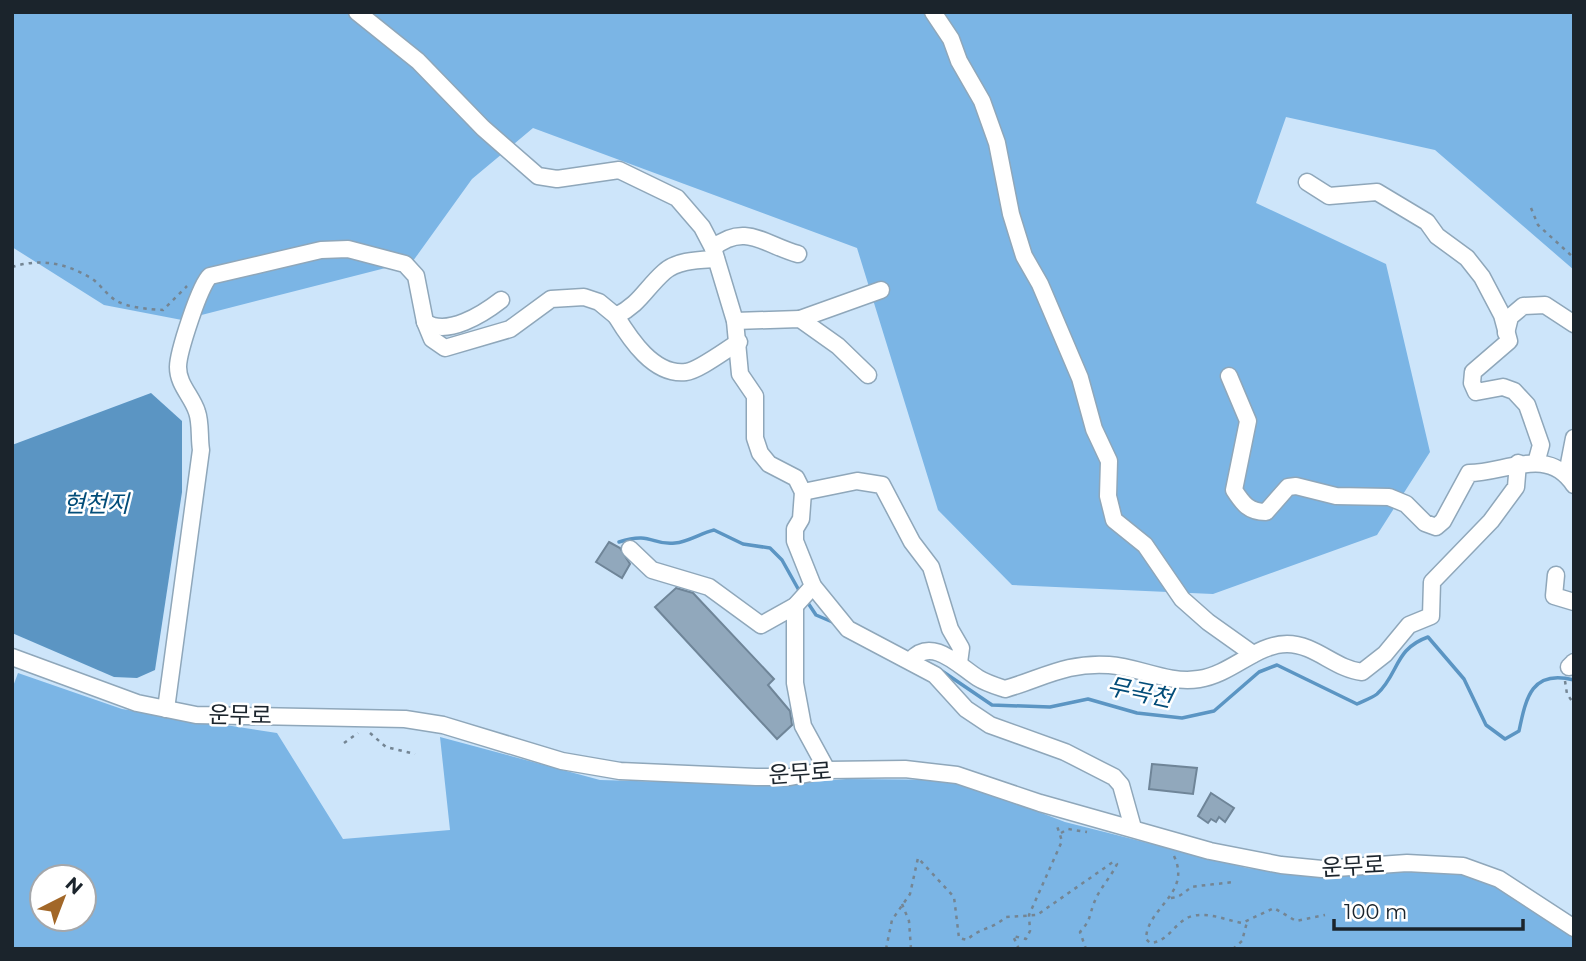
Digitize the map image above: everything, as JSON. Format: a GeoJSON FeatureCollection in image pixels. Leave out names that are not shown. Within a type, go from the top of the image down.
{"type":"FeatureCollection","features":[{"type":"Feature","properties":{"kind":"street"},"geometry":{"type":"LineString","coordinates":[[358,12],[418,61],[483,128],[538,176],[557,179],[619,170],[677,198],[702,227],[714,254],[735,321],[740,374],[755,396],[755,438],[760,453],[769,464],[796,478],[803,492],[801,519],[795,529],[794,541],[813,586],[848,629],[914,657],[966,709],[990,724],[1065,752],[1114,777],[1121,785],[1133,828]]}},
{"type":"Feature","properties":{"kind":"street"},"geometry":{"type":"LineString","coordinates":[[933,12],[951,39],[959,61],[982,101],[997,143],[1010,214],[1024,256],[1040,284],[1080,378],[1094,429],[1109,461],[1108,496],[1114,520],[1145,545],[1182,600],[1253,654]]}},
{"type":"Feature","properties":{"kind":"street"},"geometry":{"type":"LineString","coordinates":[[1307,182],[1329,196],[1377,192],[1427,222],[1437,236],[1467,258],[1482,277],[1502,314],[1509,341],[1473,372],[1472,383],[1476,392],[1503,387],[1514,391],[1527,405],[1541,446],[1536,463]]}},
{"type":"Feature","properties":{"kind":"street"},"geometry":{"type":"LineString","coordinates":[[616,316],[632,308],[665,271],[687,261],[714,254],[724,239],[741,234],[798,254]]}},
{"type":"Feature","properties":{"kind":"street"},"geometry":{"type":"LineString","coordinates":[[166,709],[201,450],[197,412],[183,389],[178,367],[205,281],[210,276],[321,250],[348,248],[405,264],[416,276],[425,322],[432,339],[445,348],[510,329],[551,299],[584,297],[599,302],[616,316],[634,345],[665,367],[678,371],[688,372],[739,342]]}},
{"type":"Feature","properties":{"kind":"street"},"geometry":{"type":"LineString","coordinates":[[735,321],[800,319],[881,289]]}},
{"type":"Feature","properties":{"kind":"street"},"geometry":{"type":"LineString","coordinates":[[425,322],[433,328],[447,326],[482,315],[501,300]]}},
{"type":"Feature","properties":{"kind":"street"},"geometry":{"type":"LineString","coordinates":[[1506,333],[1510,317],[1523,306],[1545,305],[1574,324]]}},
{"type":"Feature","properties":{"kind":"street"},"geometry":{"type":"LineString","coordinates":[[800,319],[838,346],[868,375]]}},
{"type":"Feature","properties":{"kind":"street"},"geometry":{"type":"LineString","coordinates":[[1229,376],[1248,421],[1234,491],[1254,512],[1266,512],[1288,487],[1296,486],[1336,496],[1389,497],[1406,505],[1425,523],[1436,527],[1443,521],[1469,473],[1489,473],[1518,463],[1536,463],[1570,480],[1574,438]]}},
{"type":"Feature","properties":{"kind":"street"},"geometry":{"type":"LineString","coordinates":[[914,657],[932,650],[959,663],[980,680],[1005,688],[1053,670],[1078,666],[1110,665],[1189,680],[1202,679],[1236,667],[1253,654],[1286,644],[1303,646],[1352,671],[1362,672],[1374,665],[1404,629],[1431,617],[1432,582],[1491,522],[1516,487],[1518,463]]}},
{"type":"Feature","properties":{"kind":"street"},"geometry":{"type":"LineString","coordinates":[[803,492],[857,481],[882,485],[912,542],[931,567],[950,629],[961,648],[959,663]]}},
{"type":"Feature","properties":{"kind":"street"},"geometry":{"type":"LineString","coordinates":[[630,549],[652,570],[709,587],[761,625],[795,606],[813,586]]}},
{"type":"Feature","properties":{"kind":"street"},"geometry":{"type":"LineString","coordinates":[[1556,575],[1554,596],[1574,602]]}},
{"type":"Feature","properties":{"kind":"street"},"geometry":{"type":"LineString","coordinates":[[795,606],[795,683],[803,726],[827,770]]}},
{"type":"Feature","properties":{"kind":"street","name":"운무로"},"geometry":{"type":"LineString","coordinates":[[12,657],[137,703],[196,715],[443,725],[562,761],[620,771],[756,777],[790,776],[827,770],[905,769],[957,775],[1040,803],[1210,851],[1281,865],[1322,869],[1407,863],[1463,866],[1499,879],[1574,928]]}},
{"type":"Feature","properties":{"kind":"path"},"geometry":{"type":"LineString","coordinates":[[1531,208],[1538,225],[1574,258]]}},
{"type":"Feature","properties":{"kind":"path"},"geometry":{"type":"LineString","coordinates":[[12,267],[39,261],[54,262],[92,279],[117,301],[152,309],[163,310],[189,284]]}},
{"type":"Feature","properties":{"kind":"path"},"geometry":{"type":"LineString","coordinates":[[1564,684],[1574,704]]}},
{"type":"Feature","properties":{"kind":"path"},"geometry":{"type":"LineString","coordinates":[[344,743],[370,723],[386,747],[415,754]]}},
{"type":"Feature","properties":{"kind":"path"},"geometry":{"type":"LineString","coordinates":[[1019,949],[1013,936],[1026,939],[1030,931],[1029,915],[1058,852],[1061,834],[1040,803]]}},
{"type":"Feature","properties":{"kind":"path"},"geometry":{"type":"LineString","coordinates":[[1061,834],[1068,829],[1091,833]]}},
{"type":"Feature","properties":{"kind":"path"},"geometry":{"type":"LineString","coordinates":[[1167,851],[1179,867],[1171,898],[1148,927],[1146,939],[1150,943],[1166,937],[1180,922],[1194,915],[1217,915],[1228,920],[1247,922],[1274,908],[1296,921],[1325,915]]}},
{"type":"Feature","properties":{"kind":"path"},"geometry":{"type":"LineString","coordinates":[[886,949],[892,919],[910,894],[916,862],[921,858],[933,877],[954,897],[957,931],[963,940],[967,940],[978,930],[995,927],[1006,917],[1037,915],[1113,862],[1117,864],[1093,904],[1094,912],[1080,932],[1086,949]]}},
{"type":"Feature","properties":{"kind":"path"},"geometry":{"type":"LineString","coordinates":[[1171,898],[1180,897],[1197,886],[1210,887],[1233,882]]}},
{"type":"Feature","properties":{"kind":"path"},"geometry":{"type":"LineString","coordinates":[[902,904],[909,921],[911,949]]}},
{"type":"Feature","properties":{"kind":"path"},"geometry":{"type":"LineString","coordinates":[[1233,949],[1242,941],[1247,922]]}},
{"type":"Feature","properties":{"kind":"shaded area"},"geometry":{"type":"Polygon","coordinates":[[[12,12],[1574,12],[1574,270],[1435,150],[1286,117],[1256,203],[1386,264],[1430,452],[1377,535],[1213,594],[1012,585],[938,510],[857,248],[533,128],[472,179],[413,261],[182,320],[104,305],[12,247],[12,12]]]}},
{"type":"Feature","properties":{"kind":"shaded area"},"geometry":{"type":"Polygon","coordinates":[[[18,673],[122,709],[277,733],[343,839],[450,830],[440,737],[600,780],[779,785],[846,779],[955,780],[1065,822],[1247,868],[1322,877],[1409,870],[1471,875],[1517,897],[1574,934],[1574,949],[12,949],[12,689],[18,673]]]}},
{"type":"Feature","properties":{"kind":"water","name":"현천지"},"geometry":{"type":"Polygon","coordinates":[[[151,393],[182,421],[182,492],[155,670],[137,678],[114,677],[12,633],[12,445],[151,393]]]}},
{"type":"Feature","properties":{"kind":"building"},"geometry":{"type":"Polygon","coordinates":[[[609,542],[620,548],[630,564],[622,578],[596,562],[609,542]]]}},
{"type":"Feature","properties":{"kind":"building"},"geometry":{"type":"Polygon","coordinates":[[[676,588],[693,593],[774,679],[768,685],[790,711],[792,725],[777,739],[655,607],[676,588]]]}},
{"type":"Feature","properties":{"kind":"building"},"geometry":{"type":"Polygon","coordinates":[[[1152,764],[1197,768],[1193,794],[1149,789],[1152,764]]]}},
{"type":"Feature","properties":{"kind":"building"},"geometry":{"type":"Polygon","coordinates":[[[1211,793],[1234,808],[1225,822],[1219,817],[1216,822],[1211,819],[1208,823],[1198,816],[1211,793]]]}},
{"type":"Feature","properties":{"kind":"waterway","name":"무곡천"},"geometry":{"type":"LineString","coordinates":[[619,542],[645,538],[661,543],[675,543],[714,530],[743,544],[770,548],[782,560],[801,594]]}},
{"type":"Feature","properties":{"kind":"waterway","name":"무곡천"},"geometry":{"type":"LineString","coordinates":[[806,600],[816,615],[837,624]]}},
{"type":"Feature","properties":{"kind":"waterway","name":"무곡천"},"geometry":{"type":"LineString","coordinates":[[939,669],[992,705],[1050,707],[1088,699],[1137,713],[1182,718],[1214,711],[1259,672],[1277,665],[1357,704],[1377,694],[1409,648],[1428,637],[1464,679],[1486,725],[1505,739],[1519,731],[1528,697],[1540,682],[1560,678],[1574,680]]}}]}
